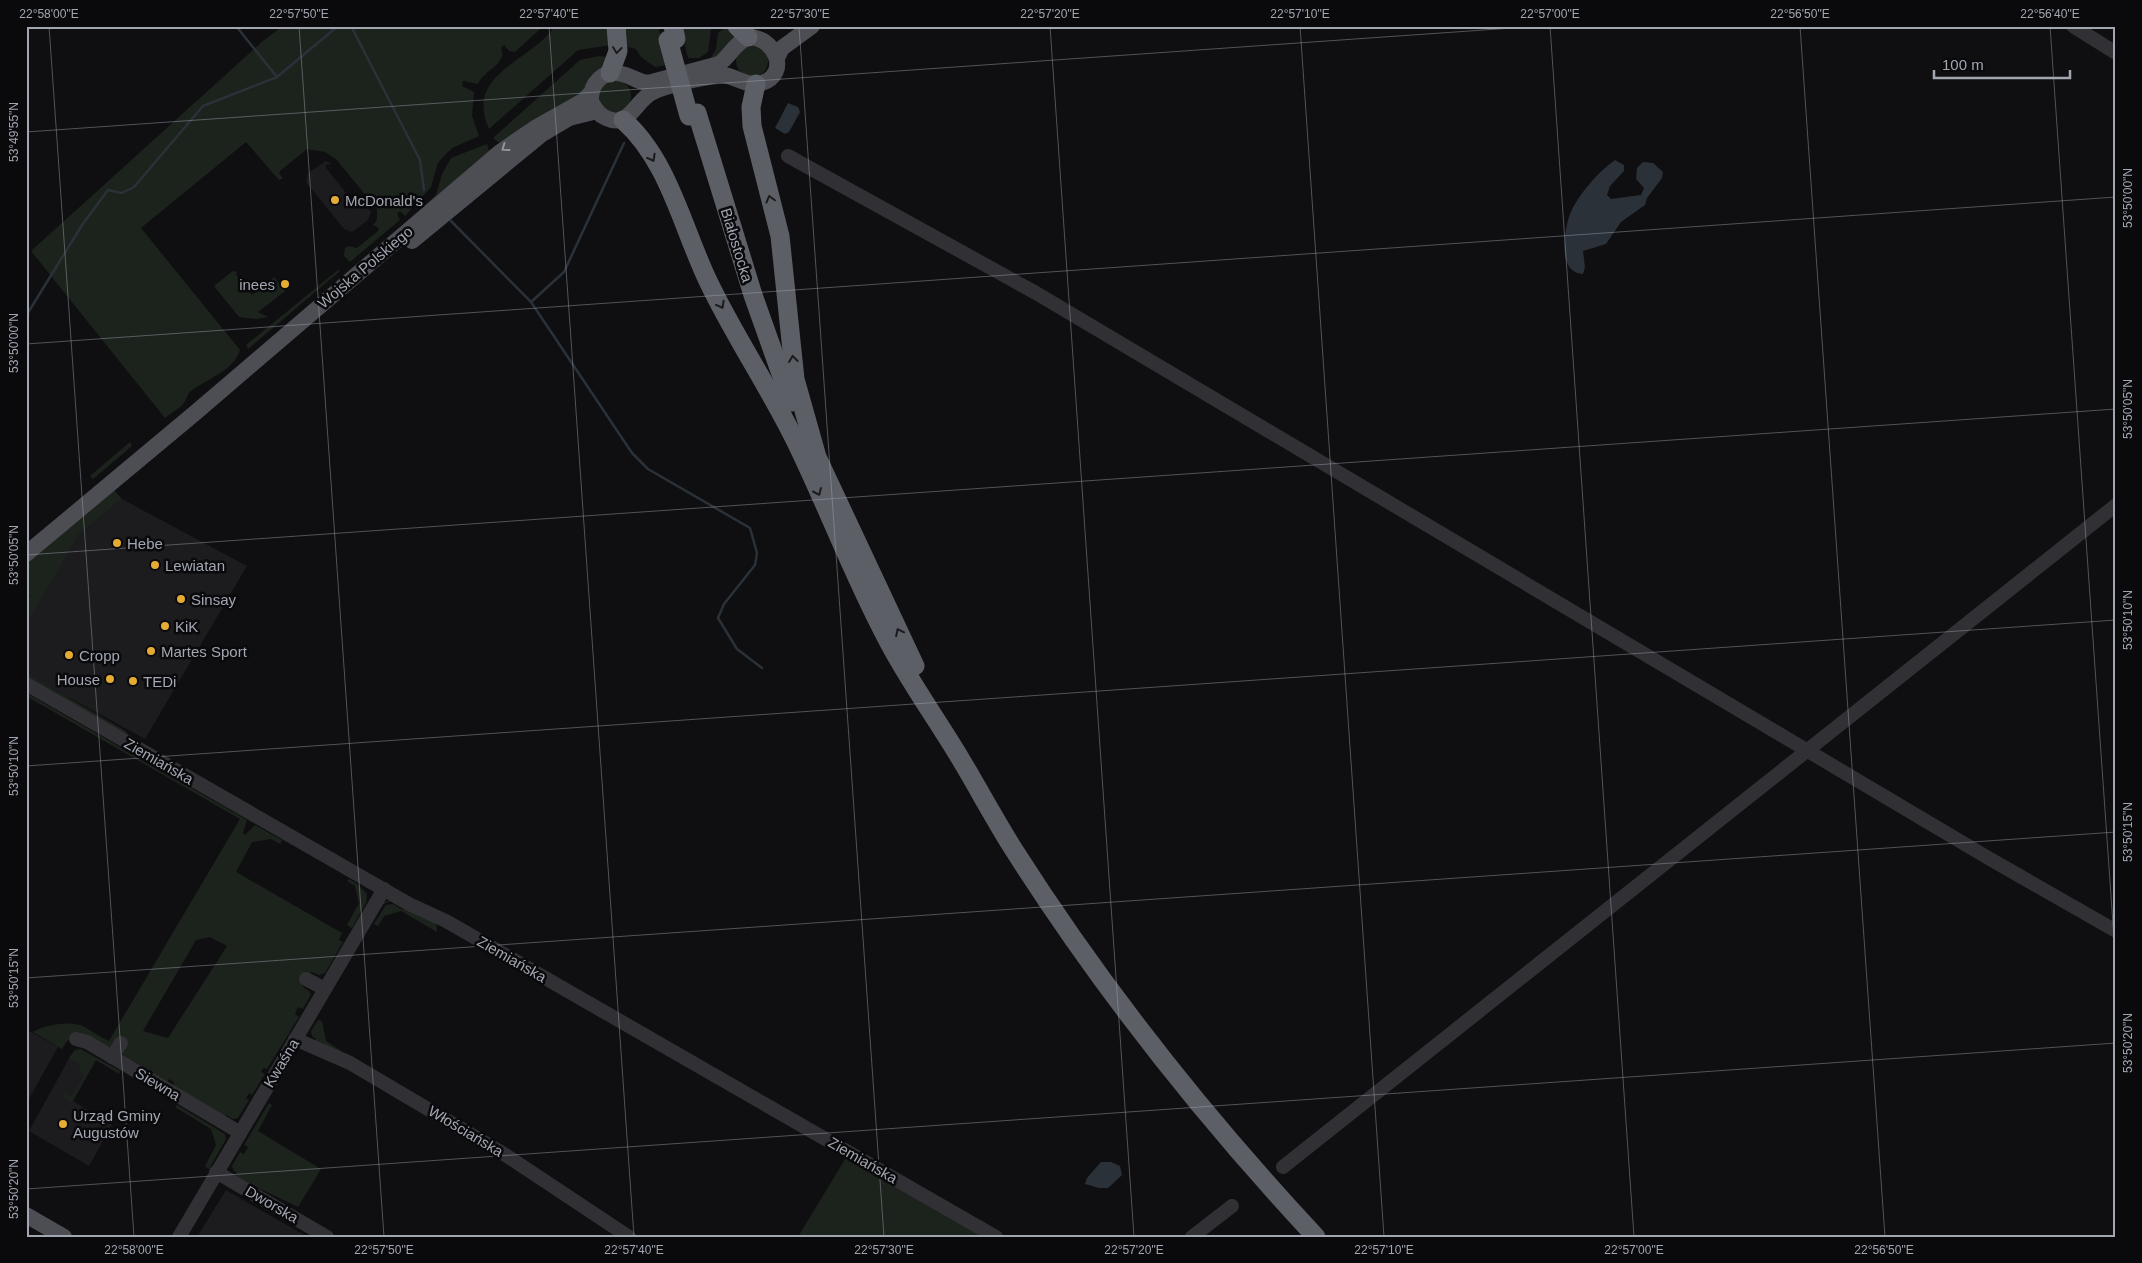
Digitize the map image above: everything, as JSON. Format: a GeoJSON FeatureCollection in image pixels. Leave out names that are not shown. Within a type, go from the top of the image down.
{"type":"FeatureCollection","features":[{"type":"Feature","properties":{"kind":"highway"},"geometry":{"type":"LineString","coordinates":[[610,73],[618,52],[616,26]]}},
{"type":"Feature","properties":{"kind":"highway","name":"Białostocka"},"geometry":{"type":"LineString","coordinates":[[670,33],[746,302],[799,447]]}},
{"type":"Feature","properties":{"kind":"highway"},"geometry":{"type":"LineString","coordinates":[[756,84],[751,107],[752,126],[780,236],[795,379],[817,457],[958,755]]}},
{"type":"Feature","properties":{"kind":"highway","name":"Białostocka"},"geometry":{"type":"LineString","coordinates":[[693,114],[787,393],[817,457]]}},
{"type":"Feature","properties":{"kind":"highway"},"geometry":{"type":"LineString","coordinates":[[623,120],[634,129],[672,195],[712,288],[774,398],[799,447],[848,559],[885,635],[922,700],[958,755],[1029,872],[1077,943],[1165,1063],[1274,1192],[1316,1237]]}},
{"type":"Feature","properties":{"kind":"main road"},"geometry":{"type":"LineString","coordinates":[[590,94],[591,101],[597,111],[608,119],[623,120],[633,112],[641,100],[653,92],[714,70],[736,44],[750,35],[782,36],[798,26]]}},
{"type":"Feature","properties":{"kind":"main road"},"geometry":{"type":"LineString","coordinates":[[610,73],[622,74],[634,80],[648,83],[714,70],[749,84],[756,84],[764,82],[773,74],[782,48],[812,26]]}},
{"type":"Feature","properties":{"kind":"main road"},"geometry":{"type":"LineString","coordinates":[[750,35],[772,46],[777,58]]}},
{"type":"Feature","properties":{"kind":"main road","name":"Wojska Polskiego"},"geometry":{"type":"LineString","coordinates":[[357,280],[500,152],[535,128],[582,101],[590,94],[598,80],[610,73]]}},
{"type":"Feature","properties":{"kind":"main road","name":"Wojska Polskiego"},"geometry":{"type":"LineString","coordinates":[[26,554],[357,280],[542,134],[569,118],[597,111]]}},
{"type":"Feature","properties":{"kind":"main road"},"geometry":{"type":"LineString","coordinates":[[26,1215],[64,1237]]}},
{"type":"Feature","properties":{"kind":"street"},"geometry":{"type":"LineString","coordinates":[[2073,26],[2116,54]]}},
{"type":"Feature","properties":{"kind":"street"},"geometry":{"type":"LineString","coordinates":[[788,156],[1036,294],[2116,931]]}},
{"type":"Feature","properties":{"kind":"street"},"geometry":{"type":"LineString","coordinates":[[1283,1167],[1571,935],[1808,750],[2116,505]]}},
{"type":"Feature","properties":{"kind":"street","name":"Ziemiańska"},"geometry":{"type":"LineString","coordinates":[[26,684],[384,889],[446,921],[996,1237]]}},
{"type":"Feature","properties":{"kind":"street","name":"Kwaśna"},"geometry":{"type":"LineString","coordinates":[[179,1237],[239,1132],[384,889]]}},
{"type":"Feature","properties":{"kind":"street"},"geometry":{"type":"LineString","coordinates":[[306,979],[325,989]]}},
{"type":"Feature","properties":{"kind":"street","name":"Siewna"},"geometry":{"type":"LineString","coordinates":[[76,1039],[87,1042],[239,1132]]}},
{"type":"Feature","properties":{"kind":"street","name":"Włościańska"},"geometry":{"type":"LineString","coordinates":[[295,1039],[350,1063],[504,1154],[629,1237]]}},
{"type":"Feature","properties":{"kind":"street"},"geometry":{"type":"LineString","coordinates":[[112,1057],[121,1043]]}},
{"type":"Feature","properties":{"kind":"street","name":"Dworska"},"geometry":{"type":"LineString","coordinates":[[216,1172],[327,1237]]}},
{"type":"Feature","properties":{"kind":"street"},"geometry":{"type":"LineString","coordinates":[[1192,1237],[1232,1206]]}},
{"type":"Feature","properties":{"kind":"shaded area"},"geometry":{"type":"Polygon","coordinates":[[[283,26],[543,26],[515,52],[509,51],[504,45],[501,48],[502,54],[498,63],[478,84],[463,81],[462,86],[474,92],[472,116],[479,136],[452,148],[438,163],[431,187],[405,216],[400,211],[397,214],[400,220],[350,262],[344,256],[345,248],[348,246],[357,248],[378,231],[379,228],[373,225],[377,220],[377,209],[336,159],[325,152],[307,149],[280,171],[279,174],[283,178],[279,180],[246,142],[141,228],[240,350],[237,357],[226,369],[192,390],[184,403],[165,418],[31,251],[264,40],[283,26]]]}},
{"type":"Feature","properties":{"kind":"shaded area"},"geometry":{"type":"Polygon","coordinates":[[[555,26],[611,26],[612,45],[578,50],[489,129],[484,110],[485,94],[493,81],[544,38],[555,26]]]}},
{"type":"Feature","properties":{"kind":"shaded area"},"geometry":{"type":"Polygon","coordinates":[[[621,26],[658,26],[668,65],[655,67],[641,57],[636,49],[624,46],[621,26]]]}},
{"type":"Feature","properties":{"kind":"shaded area"},"geometry":{"type":"Polygon","coordinates":[[[680,26],[714,26],[711,29],[708,52],[699,58],[688,58],[680,26]]]}},
{"type":"Feature","properties":{"kind":"shaded area"},"geometry":{"type":"Polygon","coordinates":[[[728,26],[737,36],[717,60],[708,62],[716,49],[718,33],[728,26]]]}},
{"type":"Feature","properties":{"kind":"shaded area"},"geometry":{"type":"Polygon","coordinates":[[[752,45],[763,50],[768,61],[763,72],[752,77],[741,72],[736,61],[741,50],[752,45]]]}},
{"type":"Feature","properties":{"kind":"shaded area"},"geometry":{"type":"Polygon","coordinates":[[[599,56],[613,57],[581,97],[507,143],[498,142],[493,138],[580,60],[599,56]]]}},
{"type":"Feature","properties":{"kind":"shaded area"},"geometry":{"type":"Polygon","coordinates":[[[615,80],[621,81],[626,85],[630,90],[630,102],[626,107],[621,111],[615,112],[609,111],[604,107],[600,102],[599,96],[600,90],[604,85],[609,81],[615,80]]]}},
{"type":"Feature","properties":{"kind":"shaded area"},"geometry":{"type":"Polygon","coordinates":[[[788,103],[798,107],[800,112],[789,132],[785,134],[775,128],[788,103]]]}},
{"type":"Feature","properties":{"kind":"shaded area"},"geometry":{"type":"Polygon","coordinates":[[[487,144],[489,151],[408,221],[436,195],[442,174],[451,158],[487,144]]]}},
{"type":"Feature","properties":{"kind":"shaded area"},"geometry":{"type":"Polygon","coordinates":[[[1615,160],[1624,165],[1624,171],[1610,186],[1607,195],[1611,199],[1641,195],[1644,188],[1636,179],[1637,168],[1643,162],[1653,163],[1663,172],[1662,178],[1647,198],[1645,205],[1621,222],[1606,244],[1583,251],[1585,267],[1583,274],[1575,272],[1569,267],[1564,250],[1570,214],[1589,184],[1615,160]]]}},
{"type":"Feature","properties":{"kind":"shaded area"},"geometry":{"type":"Polygon","coordinates":[[[326,161],[332,164],[326,165],[326,168],[359,209],[368,208],[371,212],[368,220],[352,232],[344,229],[306,182],[308,173],[326,161]]]}},
{"type":"Feature","properties":{"kind":"shaded area"},"geometry":{"type":"Polygon","coordinates":[[[338,270],[340,271],[248,349],[246,345],[338,270]]]}},
{"type":"Feature","properties":{"kind":"shaded area"},"geometry":{"type":"Polygon","coordinates":[[[233,271],[237,272],[236,275],[252,295],[274,277],[285,291],[258,312],[268,317],[257,319],[239,317],[214,286],[233,271]]]}},
{"type":"Feature","properties":{"kind":"shaded area"},"geometry":{"type":"Polygon","coordinates":[[[130,442],[132,446],[93,479],[90,476],[130,442]]]}},
{"type":"Feature","properties":{"kind":"shaded area"},"geometry":{"type":"Polygon","coordinates":[[[114,490],[122,499],[78,535],[26,625],[26,611],[29,607],[26,601],[32,597],[26,590],[26,564],[114,490]]]}},
{"type":"Feature","properties":{"kind":"shaded area"},"geometry":{"type":"Polygon","coordinates":[[[122,499],[247,566],[145,739],[26,674],[26,577],[122,499]]]}},
{"type":"Feature","properties":{"kind":"shaded area"},"geometry":{"type":"Polygon","coordinates":[[[26,673],[129,733],[119,732],[26,678],[26,673]]]}},
{"type":"Feature","properties":{"kind":"shaded area"},"geometry":{"type":"Polygon","coordinates":[[[26,693],[247,820],[243,833],[245,835],[255,825],[282,840],[280,844],[271,839],[252,842],[236,872],[342,933],[339,940],[343,942],[325,973],[319,975],[311,972],[302,986],[310,992],[310,996],[303,1009],[298,1007],[295,1014],[299,1017],[267,1069],[263,1068],[261,1072],[265,1074],[252,1095],[249,1093],[246,1098],[249,1100],[238,1118],[233,1119],[226,1115],[224,1119],[173,1087],[174,1082],[169,1079],[167,1082],[123,1055],[122,1051],[114,1046],[108,1048],[76,1036],[67,1041],[62,1049],[33,1032],[55,1024],[69,1023],[80,1025],[109,1041],[240,819],[26,696],[26,693]],[[210,937],[196,940],[143,1031],[168,1038],[227,946],[210,937]]]}},
{"type":"Feature","properties":{"kind":"shaded area"},"geometry":{"type":"Polygon","coordinates":[[[349,879],[359,885],[367,894],[366,903],[352,928],[347,925],[359,903],[355,886],[347,881],[349,879]]]}},
{"type":"Feature","properties":{"kind":"shaded area"},"geometry":{"type":"Polygon","coordinates":[[[393,900],[436,922],[437,932],[401,911],[384,916],[378,926],[374,924],[386,905],[393,904],[403,910],[404,908],[391,901],[381,905],[384,902],[393,900]]]}},
{"type":"Feature","properties":{"kind":"shaded area"},"geometry":{"type":"Polygon","coordinates":[[[318,1020],[322,1021],[326,1041],[347,1055],[313,1043],[316,1039],[312,1036],[311,1031],[318,1020]]]}},
{"type":"Feature","properties":{"kind":"shaded area"},"geometry":{"type":"Polygon","coordinates":[[[26,1029],[58,1047],[26,1104],[26,1029]]]}},
{"type":"Feature","properties":{"kind":"shaded area"},"geometry":{"type":"Polygon","coordinates":[[[81,1049],[120,1071],[119,1074],[96,1060],[72,1102],[62,1097],[64,1093],[71,1097],[85,1075],[79,1071],[81,1065],[69,1058],[75,1050],[81,1049]]]}},
{"type":"Feature","properties":{"kind":"shaded area"},"geometry":{"type":"Polygon","coordinates":[[[71,1055],[92,1067],[73,1101],[112,1125],[89,1166],[29,1131],[71,1055]]]}},
{"type":"Feature","properties":{"kind":"shaded area"},"geometry":{"type":"Polygon","coordinates":[[[269,1103],[272,1105],[258,1131],[321,1169],[298,1207],[235,1177],[237,1173],[232,1166],[240,1152],[244,1154],[248,1147],[244,1145],[269,1103]]]}},
{"type":"Feature","properties":{"kind":"shaded area"},"geometry":{"type":"Polygon","coordinates":[[[177,1105],[225,1134],[226,1139],[209,1169],[205,1166],[216,1145],[211,1129],[175,1107],[177,1105]]]}},
{"type":"Feature","properties":{"kind":"shaded area"},"geometry":{"type":"Polygon","coordinates":[[[847,1156],[985,1237],[798,1237],[847,1156]]]}},
{"type":"Feature","properties":{"kind":"shaded area"},"geometry":{"type":"Polygon","coordinates":[[[1101,1162],[1111,1162],[1120,1166],[1122,1175],[1108,1188],[1099,1188],[1085,1184],[1087,1178],[1101,1162]]]}},
{"type":"Feature","properties":{"kind":"shaded area"},"geometry":{"type":"Polygon","coordinates":[[[226,1190],[276,1219],[308,1237],[197,1237],[226,1190]]]}},
{"type":"Feature","properties":{"kind":"waterway"},"geometry":{"type":"LineString","coordinates":[[236,26],[277,77]]}},
{"type":"Feature","properties":{"kind":"waterway"},"geometry":{"type":"LineString","coordinates":[[26,316],[82,225],[108,190],[122,193],[134,187],[203,106],[277,77],[338,26]]}},
{"type":"Feature","properties":{"kind":"waterway"},"geometry":{"type":"LineString","coordinates":[[351,26],[420,160],[424,190]]}},
{"type":"Feature","properties":{"kind":"waterway"},"geometry":{"type":"LineString","coordinates":[[531,302],[564,272],[624,143]]}},
{"type":"Feature","properties":{"kind":"waterway"},"geometry":{"type":"LineString","coordinates":[[451,221],[531,302],[632,453],[648,469],[750,528],[757,553],[755,565],[724,604],[718,618],[737,649],[762,668]]}},
{"type":"Feature","properties":{"kind":"place","name":"McDonald's"},"geometry":{"type":"Point","coordinates":[335,200]}},
{"type":"Feature","properties":{"kind":"place","name":"inees"},"geometry":{"type":"Point","coordinates":[285,284]}},
{"type":"Feature","properties":{"kind":"place","name":"Hebe"},"geometry":{"type":"Point","coordinates":[117,543]}},
{"type":"Feature","properties":{"kind":"place","name":"Lewiatan"},"geometry":{"type":"Point","coordinates":[155,565]}},
{"type":"Feature","properties":{"kind":"place","name":"Sinsay"},"geometry":{"type":"Point","coordinates":[181,599]}},
{"type":"Feature","properties":{"kind":"place","name":"KiK"},"geometry":{"type":"Point","coordinates":[165,626]}},
{"type":"Feature","properties":{"kind":"place","name":"Martes Sport"},"geometry":{"type":"Point","coordinates":[151,651]}},
{"type":"Feature","properties":{"kind":"place","name":"Cropp"},"geometry":{"type":"Point","coordinates":[69,655]}},
{"type":"Feature","properties":{"kind":"place","name":"House"},"geometry":{"type":"Point","coordinates":[110,679]}},
{"type":"Feature","properties":{"kind":"place","name":"TEDi"},"geometry":{"type":"Point","coordinates":[133,681]}},
{"type":"Feature","properties":{"kind":"place","name":"Urząd Gminy Augustów"},"geometry":{"type":"Point","coordinates":[63,1124]}}]}
